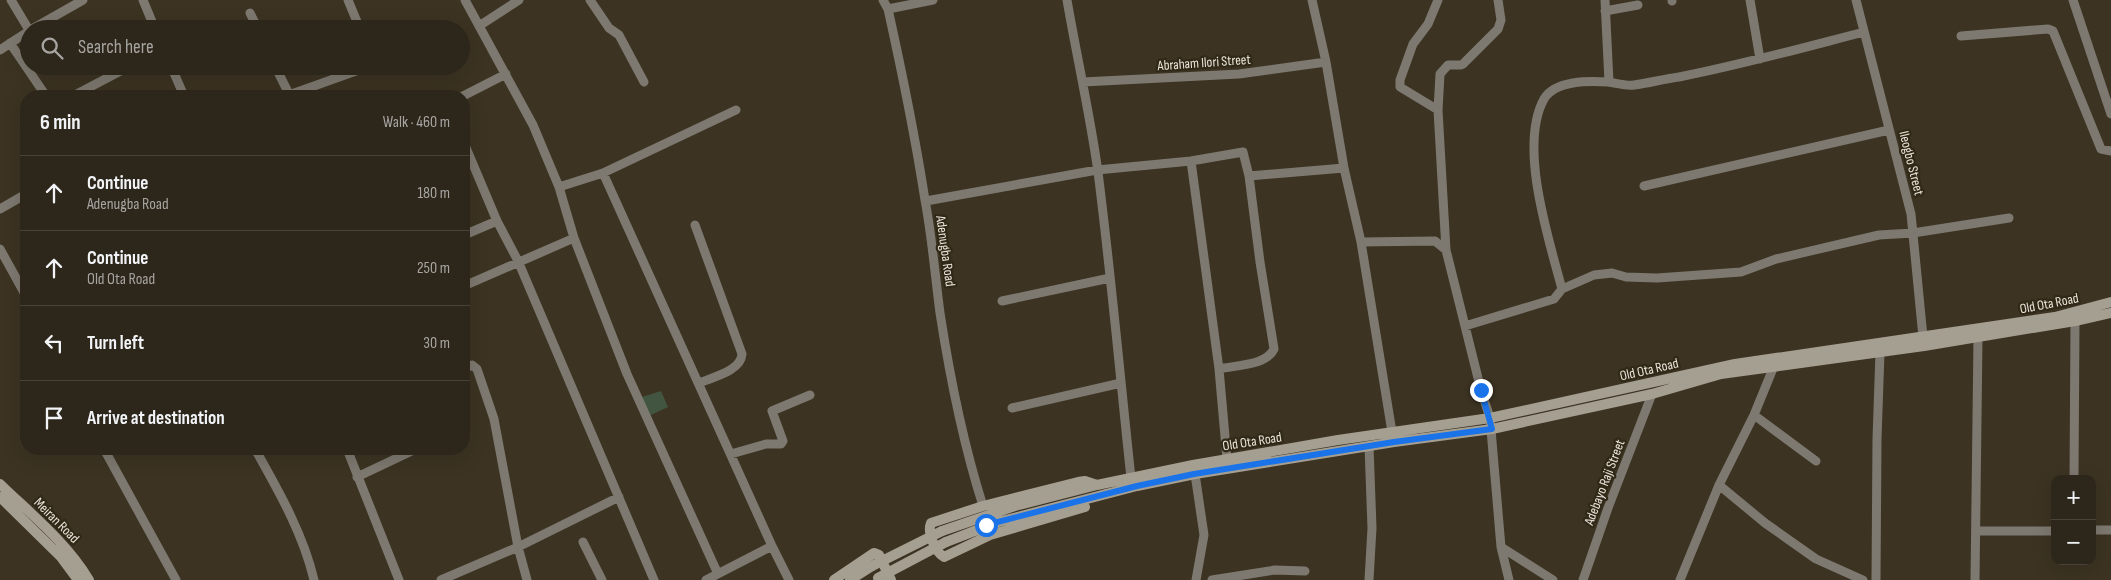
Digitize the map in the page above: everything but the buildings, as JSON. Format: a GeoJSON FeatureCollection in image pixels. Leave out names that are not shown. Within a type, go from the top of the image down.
{"type":"FeatureCollection","features":[{"type":"Feature","properties":{"kind":"street"},"geometry":{"type":"LineString","coordinates":[[11,0],[24,20]]}},
{"type":"Feature","properties":{"kind":"street"},"geometry":{"type":"LineString","coordinates":[[48,20],[83,0]]}},
{"type":"Feature","properties":{"kind":"street"},"geometry":{"type":"LineString","coordinates":[[143,0],[151,20]]}},
{"type":"Feature","properties":{"kind":"street"},"geometry":{"type":"LineString","coordinates":[[348,0],[356,20]]}},
{"type":"Feature","properties":{"kind":"street"},"geometry":{"type":"LineString","coordinates":[[465,0],[533,125],[559,187],[574,238],[628,374],[718,574]]}},
{"type":"Feature","properties":{"kind":"street"},"geometry":{"type":"LineString","coordinates":[[479,26],[520,0]]}},
{"type":"Feature","properties":{"kind":"street"},"geometry":{"type":"LineString","coordinates":[[590,0],[609,28],[619,35],[644,82]]}},
{"type":"Feature","properties":{"kind":"street","name":"Adenugba Road"},"geometry":{"type":"LineString","coordinates":[[883,0],[888,9],[907,92],[926,201],[940,313],[950,369],[972,472],[983,506]]}},
{"type":"Feature","properties":{"kind":"street"},"geometry":{"type":"LineString","coordinates":[[888,9],[933,0]]}},
{"type":"Feature","properties":{"kind":"street"},"geometry":{"type":"LineString","coordinates":[[1067,0],[1077,60],[1084,82],[1097,170],[1131,478]]}},
{"type":"Feature","properties":{"kind":"street"},"geometry":{"type":"LineString","coordinates":[[1312,0],[1326,62],[1344,168],[1361,242],[1392,432]]}},
{"type":"Feature","properties":{"kind":"street"},"geometry":{"type":"LineString","coordinates":[[1438,0],[1428,24],[1413,44],[1400,80],[1400,87],[1438,110]]}},
{"type":"Feature","properties":{"kind":"street"},"geometry":{"type":"LineString","coordinates":[[1498,0],[1501,20],[1498,29],[1463,64],[1448,65],[1440,74],[1438,110],[1446,250],[1490,418],[1501,547],[1509,580]]}},
{"type":"Feature","properties":{"kind":"street"},"geometry":{"type":"LineString","coordinates":[[1605,0],[1609,82]]}},
{"type":"Feature","properties":{"kind":"street"},"geometry":{"type":"LineString","coordinates":[[1750,0],[1760,59]]}},
{"type":"Feature","properties":{"kind":"street","name":"Ileogbo Street"},"geometry":{"type":"LineString","coordinates":[[1856,0],[1911,214],[1923,337]]}},
{"type":"Feature","properties":{"kind":"street"},"geometry":{"type":"LineString","coordinates":[[2073,0],[2111,114]]}},
{"type":"Feature","properties":{"kind":"street"},"geometry":{"type":"LineString","coordinates":[[1605,11],[1638,5]]}},
{"type":"Feature","properties":{"kind":"street"},"geometry":{"type":"LineString","coordinates":[[250,13],[254,20]]}},
{"type":"Feature","properties":{"kind":"street"},"geometry":{"type":"LineString","coordinates":[[1961,36],[2048,29],[2053,31],[2101,149],[2111,151]]}},
{"type":"Feature","properties":{"kind":"street"},"geometry":{"type":"LineString","coordinates":[[1562,289],[1538,195],[1535,148],[1537,125],[1544,99],[1551,90],[1577,84],[1609,82],[1632,85],[1725,68],[1864,32]]}},
{"type":"Feature","properties":{"kind":"street"},"geometry":{"type":"LineString","coordinates":[[0,50],[20,37]]}},
{"type":"Feature","properties":{"kind":"street"},"geometry":{"type":"LineString","coordinates":[[10,44],[20,58]]}},
{"type":"Feature","properties":{"kind":"street","name":"Abraham Ilori Street"},"geometry":{"type":"LineString","coordinates":[[1084,82],[1239,74],[1326,62]]}},
{"type":"Feature","properties":{"kind":"street"},"geometry":{"type":"LineString","coordinates":[[470,92],[506,74]]}},
{"type":"Feature","properties":{"kind":"street"},"geometry":{"type":"LineString","coordinates":[[31,75],[42,90]]}},
{"type":"Feature","properties":{"kind":"street"},"geometry":{"type":"LineString","coordinates":[[84,90],[113,75]]}},
{"type":"Feature","properties":{"kind":"street"},"geometry":{"type":"LineString","coordinates":[[174,75],[181,90]]}},
{"type":"Feature","properties":{"kind":"street"},"geometry":{"type":"LineString","coordinates":[[280,75],[286,90]]}},
{"type":"Feature","properties":{"kind":"street"},"geometry":{"type":"LineString","coordinates":[[304,90],[345,75]]}},
{"type":"Feature","properties":{"kind":"street"},"geometry":{"type":"LineString","coordinates":[[559,187],[603,173],[736,110]]}},
{"type":"Feature","properties":{"kind":"street"},"geometry":{"type":"LineString","coordinates":[[1644,186],[1889,130]]}},
{"type":"Feature","properties":{"kind":"street"},"geometry":{"type":"LineString","coordinates":[[926,201],[1097,170],[1191,162],[1243,152],[1249,176],[1274,349],[1271,355],[1263,360],[1219,368]]}},
{"type":"Feature","properties":{"kind":"street"},"geometry":{"type":"LineString","coordinates":[[470,158],[496,221],[518,261],[654,580]]}},
{"type":"Feature","properties":{"kind":"street"},"geometry":{"type":"LineString","coordinates":[[1191,162],[1219,368],[1227,459]]}},
{"type":"Feature","properties":{"kind":"street"},"geometry":{"type":"LineString","coordinates":[[1249,176],[1344,168]]}},
{"type":"Feature","properties":{"kind":"street"},"geometry":{"type":"LineString","coordinates":[[603,173],[789,580]]}},
{"type":"Feature","properties":{"kind":"street"},"geometry":{"type":"LineString","coordinates":[[0,209],[20,197]]}},
{"type":"Feature","properties":{"kind":"street"},"geometry":{"type":"LineString","coordinates":[[1466,326],[1554,299],[1562,289],[1594,275],[1604,273],[1657,278],[1741,272],[1776,259],[1879,235],[1913,233],[2009,218]]}},
{"type":"Feature","properties":{"kind":"street"},"geometry":{"type":"LineString","coordinates":[[470,232],[496,221]]}},
{"type":"Feature","properties":{"kind":"street"},"geometry":{"type":"LineString","coordinates":[[695,225],[742,354],[742,359],[736,367],[699,383]]}},
{"type":"Feature","properties":{"kind":"street"},"geometry":{"type":"LineString","coordinates":[[470,283],[574,238]]}},
{"type":"Feature","properties":{"kind":"street"},"geometry":{"type":"LineString","coordinates":[[1361,242],[1435,241],[1446,250]]}},
{"type":"Feature","properties":{"kind":"street"},"geometry":{"type":"LineString","coordinates":[[0,249],[20,285]]}},
{"type":"Feature","properties":{"kind":"street"},"geometry":{"type":"LineString","coordinates":[[1002,301],[1110,278]]}},
{"type":"Feature","properties":{"kind":"street","name":"Old Ota Road"},"geometry":{"type":"LineString","coordinates":[[1194,469],[1227,459],[1490,418],[1735,364],[2055,317],[2111,302]]}},
{"type":"Feature","properties":{"kind":"street","name":"Old Ota Road"},"geometry":{"type":"LineString","coordinates":[[1194,469],[1492,429],[1652,394],[1708,377],[1978,337],[2111,313]]}},
{"type":"Feature","properties":{"kind":"street"},"geometry":{"type":"LineString","coordinates":[[2074,475],[2075,321]]}},
{"type":"Feature","properties":{"kind":"street"},"geometry":{"type":"LineString","coordinates":[[1975,580],[1978,337]]}},
{"type":"Feature","properties":{"kind":"street"},"geometry":{"type":"LineString","coordinates":[[1876,580],[1880,352]]}},
{"type":"Feature","properties":{"kind":"street"},"geometry":{"type":"LineString","coordinates":[[470,366],[472,365],[477,368],[494,419],[518,547],[527,580]]}},
{"type":"Feature","properties":{"kind":"street"},"geometry":{"type":"LineString","coordinates":[[1683,579],[1719,485],[1754,415],[1774,366]]}},
{"type":"Feature","properties":{"kind":"street"},"geometry":{"type":"LineString","coordinates":[[1012,408],[1121,383]]}},
{"type":"Feature","properties":{"kind":"street","name":"Adebayo Raji Street"},"geometry":{"type":"LineString","coordinates":[[1583,580],[1608,508],[1652,394]]}},
{"type":"Feature","properties":{"kind":"street"},"geometry":{"type":"LineString","coordinates":[[731,454],[766,444],[781,444],[782,441],[772,411],[810,395]]}},
{"type":"Feature","properties":{"kind":"street"},"geometry":{"type":"LineString","coordinates":[[1754,415],[1816,461]]}},
{"type":"Feature","properties":{"kind":"street"},"geometry":{"type":"LineString","coordinates":[[1368,580],[1372,528],[1369,446]]}},
{"type":"Feature","properties":{"kind":"street"},"geometry":{"type":"LineString","coordinates":[[107,455],[176,580]]}},
{"type":"Feature","properties":{"kind":"street"},"geometry":{"type":"LineString","coordinates":[[258,455],[279,492],[304,545],[314,580]]}},
{"type":"Feature","properties":{"kind":"street"},"geometry":{"type":"LineString","coordinates":[[349,455],[399,580]]}},
{"type":"Feature","properties":{"kind":"street"},"geometry":{"type":"LineString","coordinates":[[357,477],[403,455]]}},
{"type":"Feature","properties":{"kind":"street"},"geometry":{"type":"LineString","coordinates":[[850,580],[872,566],[942,531],[1015,506],[1131,478],[1194,469]]}},
{"type":"Feature","properties":{"kind":"street"},"geometry":{"type":"LineString","coordinates":[[876,579],[946,542],[998,522],[1095,498],[1194,469]]}},
{"type":"Feature","properties":{"kind":"street"},"geometry":{"type":"LineString","coordinates":[[1194,469],[1204,536],[1196,580]]}},
{"type":"Feature","properties":{"kind":"street"},"geometry":{"type":"LineString","coordinates":[[1095,498],[1085,507],[990,535],[944,557],[941,556],[930,532],[931,522],[983,506],[1078,482],[1085,481],[1097,486]]}},
{"type":"Feature","properties":{"kind":"street","name":"Meiran Road"},"geometry":{"type":"LineString","coordinates":[[0,484],[68,551],[89,580]]}},
{"type":"Feature","properties":{"kind":"street"},"geometry":{"type":"LineString","coordinates":[[1719,485],[1765,523],[1816,558],[1863,580]]}},
{"type":"Feature","properties":{"kind":"street","name":"Meiran Road"},"geometry":{"type":"LineString","coordinates":[[0,497],[61,557],[78,580]]}},
{"type":"Feature","properties":{"kind":"street"},"geometry":{"type":"LineString","coordinates":[[441,580],[518,547],[619,497]]}},
{"type":"Feature","properties":{"kind":"street"},"geometry":{"type":"LineString","coordinates":[[2096,530],[2111,530]]}},
{"type":"Feature","properties":{"kind":"street"},"geometry":{"type":"LineString","coordinates":[[1977,531],[2051,531]]}},
{"type":"Feature","properties":{"kind":"street"},"geometry":{"type":"LineString","coordinates":[[583,542],[602,580]]}},
{"type":"Feature","properties":{"kind":"street"},"geometry":{"type":"LineString","coordinates":[[706,580],[772,546]]}},
{"type":"Feature","properties":{"kind":"street"},"geometry":{"type":"LineString","coordinates":[[1501,547],[1553,580]]}},
{"type":"Feature","properties":{"kind":"street"},"geometry":{"type":"LineString","coordinates":[[834,580],[874,553],[878,555],[891,580]]}},
{"type":"Feature","properties":{"kind":"street"},"geometry":{"type":"LineString","coordinates":[[1212,580],[1275,570],[1305,571]]}},
{"type":"Feature","properties":{"kind":"green space"},"geometry":{"type":"Polygon","coordinates":[[[661,391],[668,407],[649,416],[642,397],[661,391]]]}},
{"type":"Feature","properties":{"kind":"route"},"geometry":{"type":"LineString","coordinates":[[986,525],[1137,486],[1194,474],[1394,442],[1492,429],[1481,390]]}}]}
